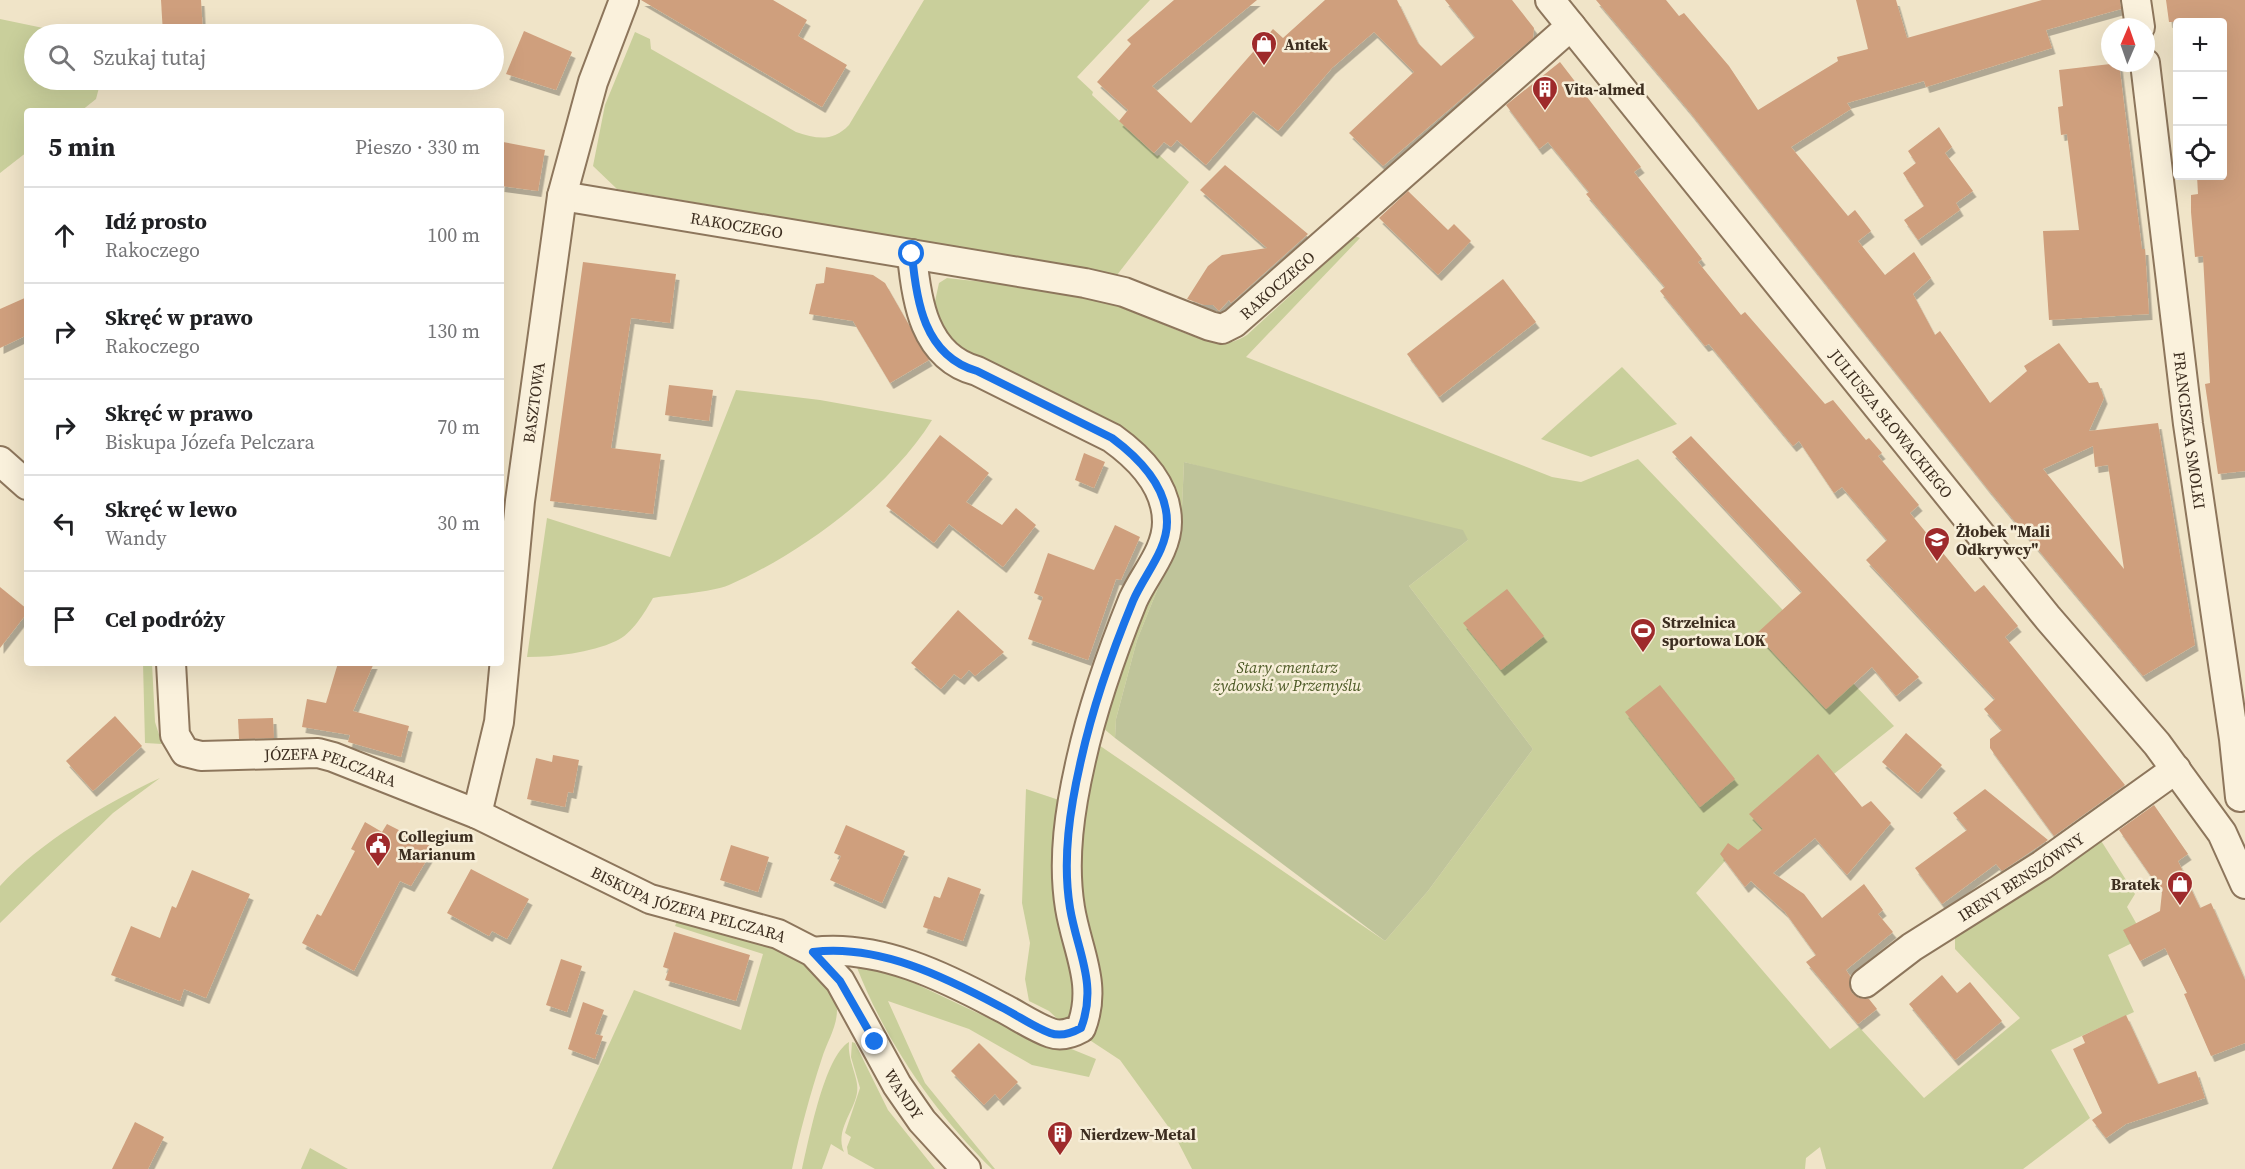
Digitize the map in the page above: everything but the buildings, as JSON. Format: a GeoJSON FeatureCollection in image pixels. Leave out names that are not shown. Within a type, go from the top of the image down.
{"type":"FeatureCollection","features":[{"type":"Feature","properties":{"kind":"street","name":"BASZTOWA"},"geometry":{"type":"LineString","coordinates":[[477,814],[499,722],[519,501],[562,196],[593,82],[624,0]]}},
{"type":"Feature","properties":{"kind":"street","name":"JULIUSZA SŁOWACKIEGO"},"geometry":{"type":"LineString","coordinates":[[1550,0],[2048,618],[2128,709],[2176,769],[2222,833],[2245,884]]}},
{"type":"Feature","properties":{"kind":"street"},"geometry":{"type":"LineString","coordinates":[[2136,0],[2139,18]]}},
{"type":"Feature","properties":{"kind":"street","name":"RAKOCZEGO"},"geometry":{"type":"LineString","coordinates":[[562,196],[1124,292],[1210,326],[1228,327],[1571,26]]}},
{"type":"Feature","properties":{"kind":"street","name":"FRANCISZKA SMOLKI"},"geometry":{"type":"LineString","coordinates":[[2146,72],[2188,424],[2242,797]]}},
{"type":"Feature","properties":{"kind":"street"},"geometry":{"type":"LineString","coordinates":[[813,952],[836,949],[910,965],[983,997],[1052,1034],[1072,1033],[1081,1028],[1089,996],[1070,909],[1066,869],[1070,822],[1081,760],[1103,680],[1133,602],[1163,544],[1167,523],[1162,495],[1149,473],[1129,450],[1112,438],[977,371],[959,366],[948,356],[924,320],[916,300],[912,254]]}},
{"type":"Feature","properties":{"kind":"street"},"geometry":{"type":"LineString","coordinates":[[0,461],[24,482]]}},
{"type":"Feature","properties":{"kind":"street","name":"JÓZEFA PELCZARA"},"geometry":{"type":"LineString","coordinates":[[171,666],[175,735],[185,752],[201,756],[318,753],[477,814]]}},
{"type":"Feature","properties":{"kind":"street","name":"IRENY BENSZÓWNY"},"geometry":{"type":"LineString","coordinates":[[1865,983],[1912,947],[2016,882],[2176,769]]}},
{"type":"Feature","properties":{"kind":"street"},"geometry":{"type":"LineString","coordinates":[[2200,802],[2242,797]]}},
{"type":"Feature","properties":{"kind":"street","name":"BISKUPA JÓZEFA PELCZARA"},"geometry":{"type":"LineString","coordinates":[[477,814],[650,899],[778,934],[813,952]]}},
{"type":"Feature","properties":{"kind":"street","name":"WANDY"},"geometry":{"type":"LineString","coordinates":[[813,952],[840,981],[897,1085],[922,1121],[966,1169]]}},
{"type":"Feature","properties":{"kind":"green space"},"geometry":{"type":"Polygon","coordinates":[[[924,0],[1150,0],[1077,77],[1093,92],[1092,95],[1157,156],[1159,155],[1189,182],[1117,275],[617,189],[593,166],[605,105],[635,32],[650,39],[651,49],[796,132],[824,138],[837,134],[849,125],[924,0]]]}},
{"type":"Feature","properties":{"kind":"green space"},"geometry":{"type":"Polygon","coordinates":[[[0,19],[24,24],[24,90],[98,90],[96,99],[85,108],[24,108],[24,154],[0,173],[0,19]]]}},
{"type":"Feature","properties":{"kind":"green space"},"geometry":{"type":"Polygon","coordinates":[[[1355,236],[1360,238],[1246,357],[1552,477],[1581,482],[1638,459],[1894,726],[1725,861],[1696,893],[1830,1049],[1859,1027],[1924,1098],[2020,1018],[1955,949],[1955,934],[2098,836],[2135,894],[2127,907],[2144,937],[2108,955],[2134,1012],[2051,1050],[2090,1118],[2023,1169],[1826,1169],[1820,1147],[1806,1158],[1805,1169],[1192,1169],[1175,1136],[1120,1060],[1085,1037],[1076,905],[1074,835],[1093,741],[1385,941],[1428,891],[1533,749],[1409,586],[1468,540],[1184,462],[1181,531],[1137,640],[1116,719],[1115,738],[1103,728],[1105,707],[1140,618],[1161,471],[954,347],[932,315],[939,283],[947,278],[1090,298],[1129,309],[1203,340],[1217,343],[1232,342],[1247,335],[1355,236]]]}},
{"type":"Feature","properties":{"kind":"green space"},"geometry":{"type":"Polygon","coordinates":[[[1622,367],[1677,424],[1591,457],[1541,439],[1622,367]]]}},
{"type":"Feature","properties":{"kind":"green space"},"geometry":{"type":"Polygon","coordinates":[[[736,390],[820,400],[932,420],[893,470],[869,493],[814,537],[785,556],[721,588],[653,598],[637,622],[622,638],[606,645],[572,654],[527,657],[547,518],[670,557],[736,390]]]}},
{"type":"Feature","properties":{"kind":"green space","name":"Stary cmentarz żydowski w Przemyślu"},"geometry":{"type":"Polygon","coordinates":[[[1184,462],[1463,530],[1468,540],[1409,586],[1533,749],[1428,891],[1385,941],[1115,738],[1116,719],[1137,640],[1181,531],[1184,462]]]}},
{"type":"Feature","properties":{"kind":"green space"},"geometry":{"type":"Polygon","coordinates":[[[143,666],[152,666],[155,722],[162,744],[145,743],[143,666]]]}},
{"type":"Feature","properties":{"kind":"green space"},"geometry":{"type":"Polygon","coordinates":[[[160,778],[113,813],[0,923],[0,886],[16,870],[34,854],[75,825],[118,799],[160,778]]]}},
{"type":"Feature","properties":{"kind":"green space"},"geometry":{"type":"Polygon","coordinates":[[[1026,789],[1065,802],[1078,1020],[1064,1025],[1049,1011],[1029,1001],[1025,979],[1030,943],[1022,903],[1026,789]]]}},
{"type":"Feature","properties":{"kind":"green space"},"geometry":{"type":"Polygon","coordinates":[[[677,921],[748,938],[781,949],[813,970],[830,989],[835,999],[837,1010],[835,1022],[813,1086],[792,1169],[552,1169],[634,990],[741,1030],[763,954],[675,926],[677,921]]]}},
{"type":"Feature","properties":{"kind":"green space"},"geometry":{"type":"Polygon","coordinates":[[[856,965],[876,965],[1024,1035],[1037,1035],[1096,1059],[1089,1077],[1032,1065],[969,1029],[888,1001],[925,1083],[995,1169],[992,1169],[950,1124],[913,1074],[881,1021],[856,965]]]}},
{"type":"Feature","properties":{"kind":"green space"},"geometry":{"type":"Polygon","coordinates":[[[849,1042],[857,1093],[843,1129],[844,1152],[831,1144],[822,1169],[802,1169],[825,1081],[840,1051],[849,1042]]]}},
{"type":"Feature","properties":{"kind":"green space"},"geometry":{"type":"Polygon","coordinates":[[[852,1042],[855,1043],[888,1110],[935,1169],[875,1169],[848,1154],[847,1147],[851,1137],[845,1133],[860,1088],[851,1057],[852,1042]]]}},
{"type":"Feature","properties":{"kind":"green space"},"geometry":{"type":"Polygon","coordinates":[[[310,1148],[348,1169],[301,1169],[310,1148]]]}},
{"type":"Feature","properties":{"kind":"place","name":"Antek"},"geometry":{"type":"Point","coordinates":[1264,67]}},
{"type":"Feature","properties":{"kind":"place","name":"Vita-almed"},"geometry":{"type":"Point","coordinates":[1545,112]}},
{"type":"Feature","properties":{"kind":"place","name":"Żłobek \"Mali Odkrywcy\""},"geometry":{"type":"Point","coordinates":[1937,563]}},
{"type":"Feature","properties":{"kind":"place","name":"Strzelnica sportowa LOK"},"geometry":{"type":"Point","coordinates":[1643,654]}},
{"type":"Feature","properties":{"kind":"place","name":"Collegium Marianum"},"geometry":{"type":"Point","coordinates":[378,868]}},
{"type":"Feature","properties":{"kind":"place","name":"Bratek"},"geometry":{"type":"Point","coordinates":[2180,907]}},
{"type":"Feature","properties":{"kind":"place","name":"Nierdzew-Metal"},"geometry":{"type":"Point","coordinates":[1060,1157]}},
{"type":"Feature","properties":{"kind":"route"},"geometry":{"type":"LineString","coordinates":[[875,1042],[840,981],[813,952],[836,949],[910,965],[983,997],[1052,1034],[1072,1033],[1081,1028],[1087,1013],[1089,996],[1086,972],[1070,909],[1066,869],[1070,822],[1081,760],[1103,680],[1143,579],[1163,544],[1167,523],[1162,495],[1156,483],[1129,450],[1112,438],[977,371],[959,366],[948,356],[924,320],[916,300],[912,254]]}}]}
